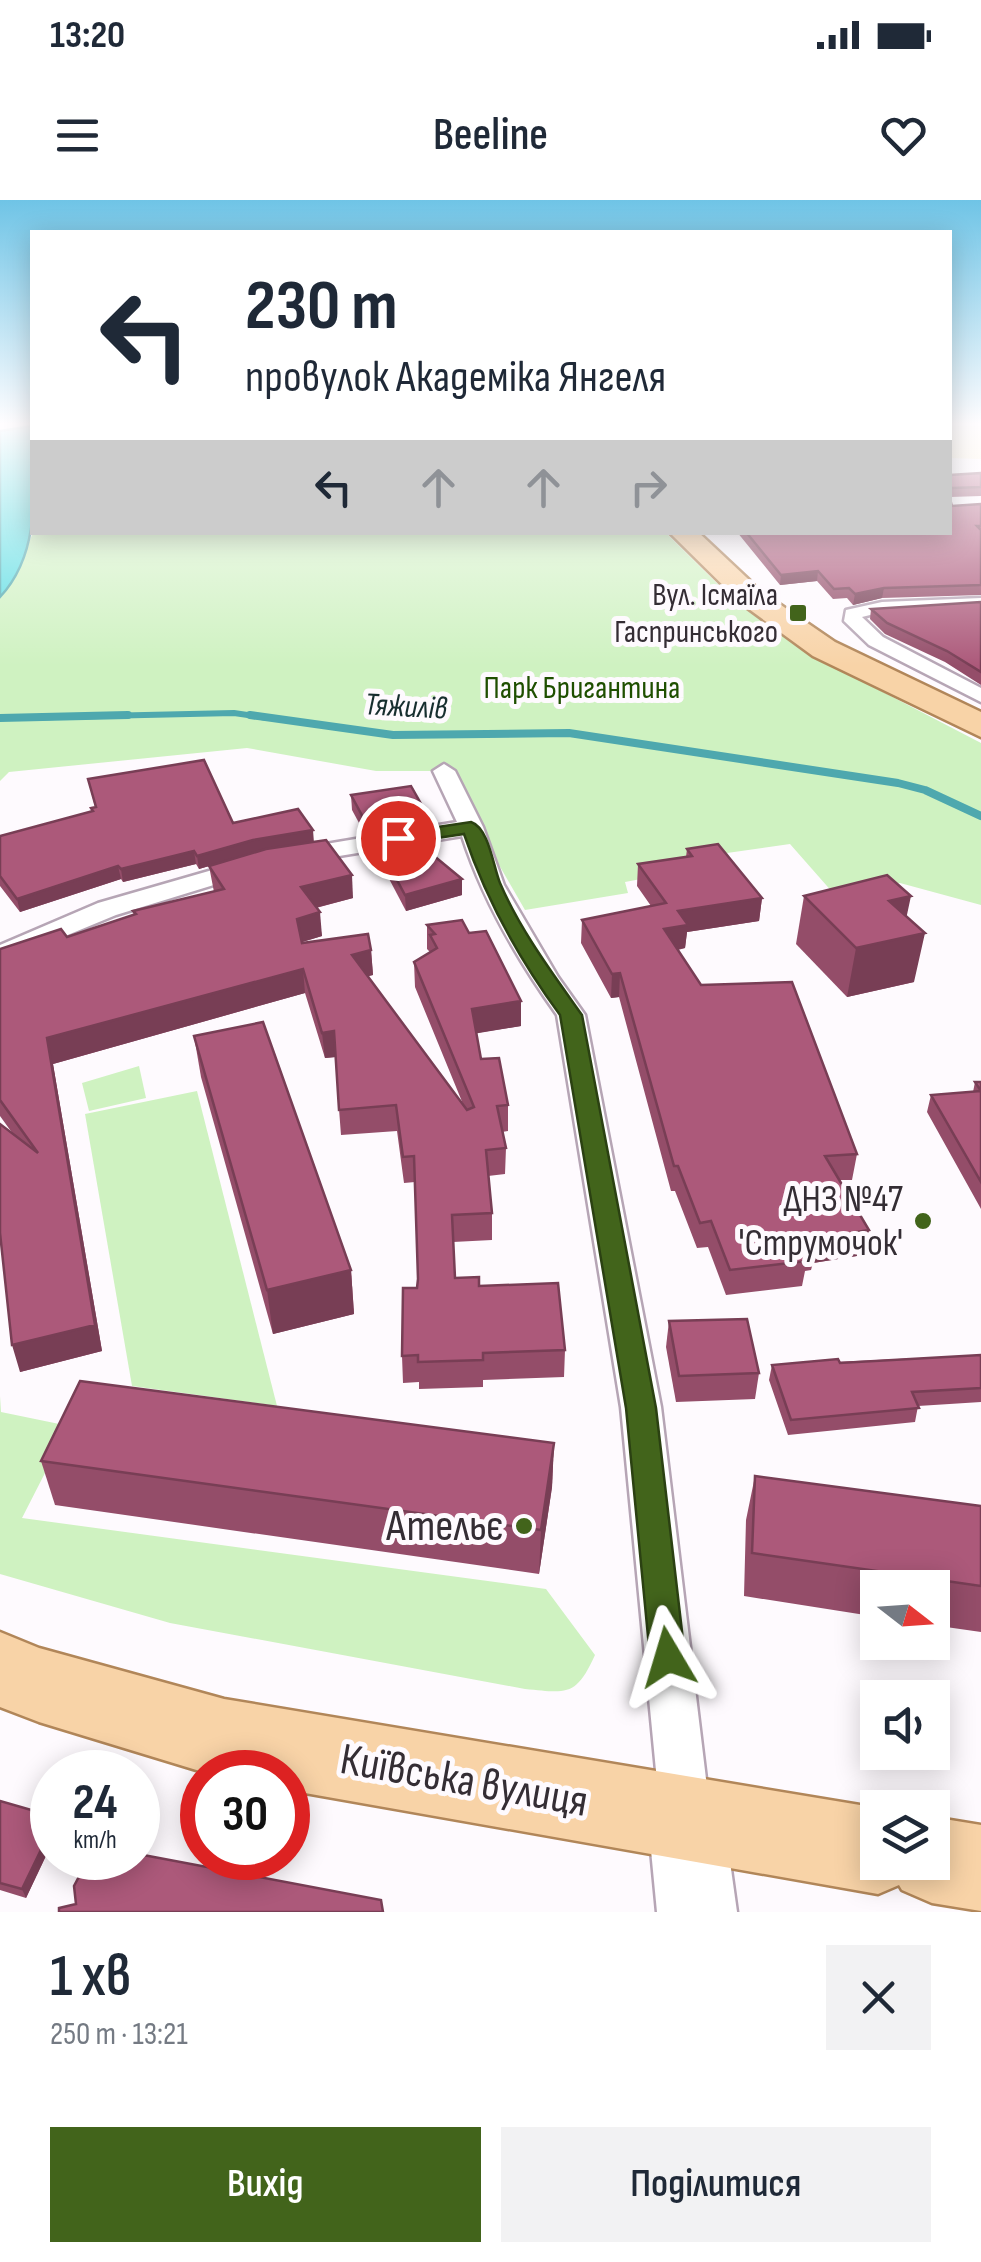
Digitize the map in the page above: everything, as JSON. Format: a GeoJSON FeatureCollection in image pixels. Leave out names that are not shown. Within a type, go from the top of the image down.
{"type":"FeatureCollection","features":[{"type":"Feature","properties":{"kind":"main road"},"geometry":{"type":"LineString","coordinates":[[685,535],[752,598],[824,649],[981,726]]}},
{"type":"Feature","properties":{"kind":"main road","name":"Київська вулиця"},"geometry":{"type":"LineString","coordinates":[[0,1669],[39,1686],[224,1739],[860,1848]]}},
{"type":"Feature","properties":{"kind":"main road"},"geometry":{"type":"LineString","coordinates":[[686,1819],[697,1912]]}},
{"type":"Feature","properties":{"kind":"main road"},"geometry":{"type":"LineString","coordinates":[[950,1863],[981,1868]]}},
{"type":"Feature","properties":{"kind":"street"},"geometry":{"type":"LineString","coordinates":[[981,604],[882,607],[852,614],[852,622],[866,635],[981,696]]}},
{"type":"Feature","properties":{"kind":"street"},"geometry":{"type":"LineString","coordinates":[[444,771],[471,827],[491,885],[545,979],[571,1015],[641,1408],[686,1819]]}},
{"type":"Feature","properties":{"kind":"street"},"geometry":{"type":"LineString","coordinates":[[0,954],[107,910],[264,862],[471,827]]}},
{"type":"Feature","properties":{"kind":"green space","name":"Парк Бригантина"},"geometry":{"type":"Polygon","coordinates":[[[32,535],[668,535],[735,601],[806,652],[981,743],[981,905],[900,883],[834,894],[790,844],[727,853],[731,859],[625,882],[628,893],[525,910],[445,771],[376,771],[247,748],[9,772],[0,781],[0,597],[16,573],[32,535]]]}},
{"type":"Feature","properties":{"kind":"green space"},"geometry":{"type":"Polygon","coordinates":[[[139,1066],[146,1098],[89,1111],[82,1083],[139,1066]]]}},
{"type":"Feature","properties":{"kind":"green space"},"geometry":{"type":"Polygon","coordinates":[[[197,1091],[277,1406],[132,1386],[85,1114],[197,1091]]]}},
{"type":"Feature","properties":{"kind":"green space"},"geometry":{"type":"Polygon","coordinates":[[[0,1396],[1,1412],[69,1426],[22,1518],[546,1589],[595,1655],[582,1679],[569,1689],[525,1689],[170,1623],[0,1574],[0,1396]]]}},
{"type":"Feature","properties":{"kind":"water"},"geometry":{"type":"Polygon","coordinates":[[[0,506],[30,506],[30,531],[23,559],[0,597],[0,506]]]}},
{"type":"Feature","properties":{"kind":"building"},"geometry":{"type":"Polygon","coordinates":[[[952,506],[981,506],[981,526],[977,526],[981,530],[981,585],[884,588],[855,594],[849,588],[834,589],[818,571],[781,575],[748,535],[952,535],[952,506]]]}},
{"type":"Feature","properties":{"kind":"building"},"geometry":{"type":"Polygon","coordinates":[[[981,602],[981,672],[887,623],[871,609],[981,602]]]}},
{"type":"Feature","properties":{"kind":"building"},"geometry":{"type":"Polygon","coordinates":[[[204,760],[233,823],[298,809],[313,830],[253,840],[197,856],[194,851],[121,869],[118,866],[17,899],[0,876],[0,836],[93,811],[91,808],[96,807],[88,779],[204,760]]]}},
{"type":"Feature","properties":{"kind":"building"},"geometry":{"type":"Polygon","coordinates":[[[411,786],[424,809],[364,819],[351,795],[411,786]]]}},
{"type":"Feature","properties":{"kind":"building"},"geometry":{"type":"Polygon","coordinates":[[[415,832],[432,841],[422,846],[462,879],[405,895],[375,839],[415,832]]]}},
{"type":"Feature","properties":{"kind":"building"},"geometry":{"type":"Polygon","coordinates":[[[326,840],[352,875],[301,887],[320,912],[297,919],[302,943],[368,934],[371,950],[352,955],[467,1110],[474,1107],[414,962],[437,948],[430,935],[435,934],[427,925],[462,920],[469,933],[486,931],[521,1001],[472,1009],[481,1059],[499,1058],[508,1105],[497,1106],[506,1148],[486,1150],[492,1213],[452,1215],[455,1278],[479,1277],[479,1286],[558,1283],[565,1350],[483,1353],[483,1360],[418,1362],[418,1355],[402,1356],[403,1288],[417,1288],[418,1279],[414,1156],[403,1157],[396,1105],[339,1110],[334,1031],[322,1033],[303,969],[47,1038],[95,1325],[12,1345],[0,1233],[0,1124],[38,1153],[0,1100],[0,949],[61,929],[67,937],[136,914],[133,911],[224,889],[209,866],[266,849],[326,840]]]}},
{"type":"Feature","properties":{"kind":"building"},"geometry":{"type":"Polygon","coordinates":[[[718,844],[762,898],[678,911],[688,925],[664,929],[701,985],[792,982],[857,1154],[825,1156],[869,1230],[814,1239],[816,1245],[801,1247],[807,1261],[730,1270],[711,1221],[700,1223],[678,1166],[674,1166],[620,973],[612,974],[582,920],[666,903],[638,864],[692,856],[687,849],[718,844]]]}},
{"type":"Feature","properties":{"kind":"building"},"geometry":{"type":"Polygon","coordinates":[[[887,875],[911,896],[889,901],[925,933],[856,948],[804,896],[887,875]]]}},
{"type":"Feature","properties":{"kind":"building"},"geometry":{"type":"Polygon","coordinates":[[[263,1022],[351,1270],[267,1290],[194,1036],[263,1022]]]}},
{"type":"Feature","properties":{"kind":"building"},"geometry":{"type":"Polygon","coordinates":[[[981,1091],[981,1182],[931,1095],[981,1091]]]}},
{"type":"Feature","properties":{"kind":"building"},"geometry":{"type":"Polygon","coordinates":[[[747,1319],[759,1373],[679,1376],[669,1321],[747,1319]]]}},
{"type":"Feature","properties":{"kind":"building"},"geometry":{"type":"Polygon","coordinates":[[[981,1355],[981,1388],[912,1392],[919,1408],[791,1420],[772,1365],[838,1359],[840,1363],[981,1355]]]}},
{"type":"Feature","properties":{"kind":"building"},"geometry":{"type":"Polygon","coordinates":[[[80,1381],[554,1443],[541,1530],[41,1461],[80,1381]]]}},
{"type":"Feature","properties":{"kind":"building"},"geometry":{"type":"Polygon","coordinates":[[[755,1476],[981,1506],[981,1586],[950,1582],[950,1570],[870,1570],[752,1553],[755,1476]]]}},
{"type":"Feature","properties":{"kind":"building"},"geometry":{"type":"Polygon","coordinates":[[[0,1801],[30,1810],[30,1872],[22,1889],[0,1883],[0,1801]]]}},
{"type":"Feature","properties":{"kind":"building"},"geometry":{"type":"Polygon","coordinates":[[[160,1858],[180,1862],[180,1880],[275,1880],[381,1900],[383,1912],[59,1912],[59,1908],[76,1904],[77,1880],[160,1880],[160,1858]]]}},
{"type":"Feature","properties":{"kind":"waterway","name":"Тяжилів"},"geometry":{"type":"LineString","coordinates":[[11,718],[234,713],[268,718]]}},
{"type":"Feature","properties":{"kind":"waterway","name":"Тяжилів"},"geometry":{"type":"LineString","coordinates":[[0,718],[128,715]]}},
{"type":"Feature","properties":{"kind":"waterway","name":"Тяжилів"},"geometry":{"type":"LineString","coordinates":[[250,715],[393,735],[569,733],[898,783],[925,790],[981,816]]}},
{"type":"Feature","properties":{"kind":"place","name":"Вул. Ісмаїла Гаспринського"},"geometry":{"type":"Point","coordinates":[798,613]}},
{"type":"Feature","properties":{"kind":"place","name":"ДНЗ №47 'Струмочок'"},"geometry":{"type":"Point","coordinates":[923,1221]}},
{"type":"Feature","properties":{"kind":"place","name":"Ательє"},"geometry":{"type":"Point","coordinates":[524,1526]}},
{"type":"Feature","properties":{"kind":"route"},"geometry":{"type":"LineString","coordinates":[[398,838],[471,827],[491,885],[545,979],[571,1015],[641,1408],[668,1657]]}}]}
